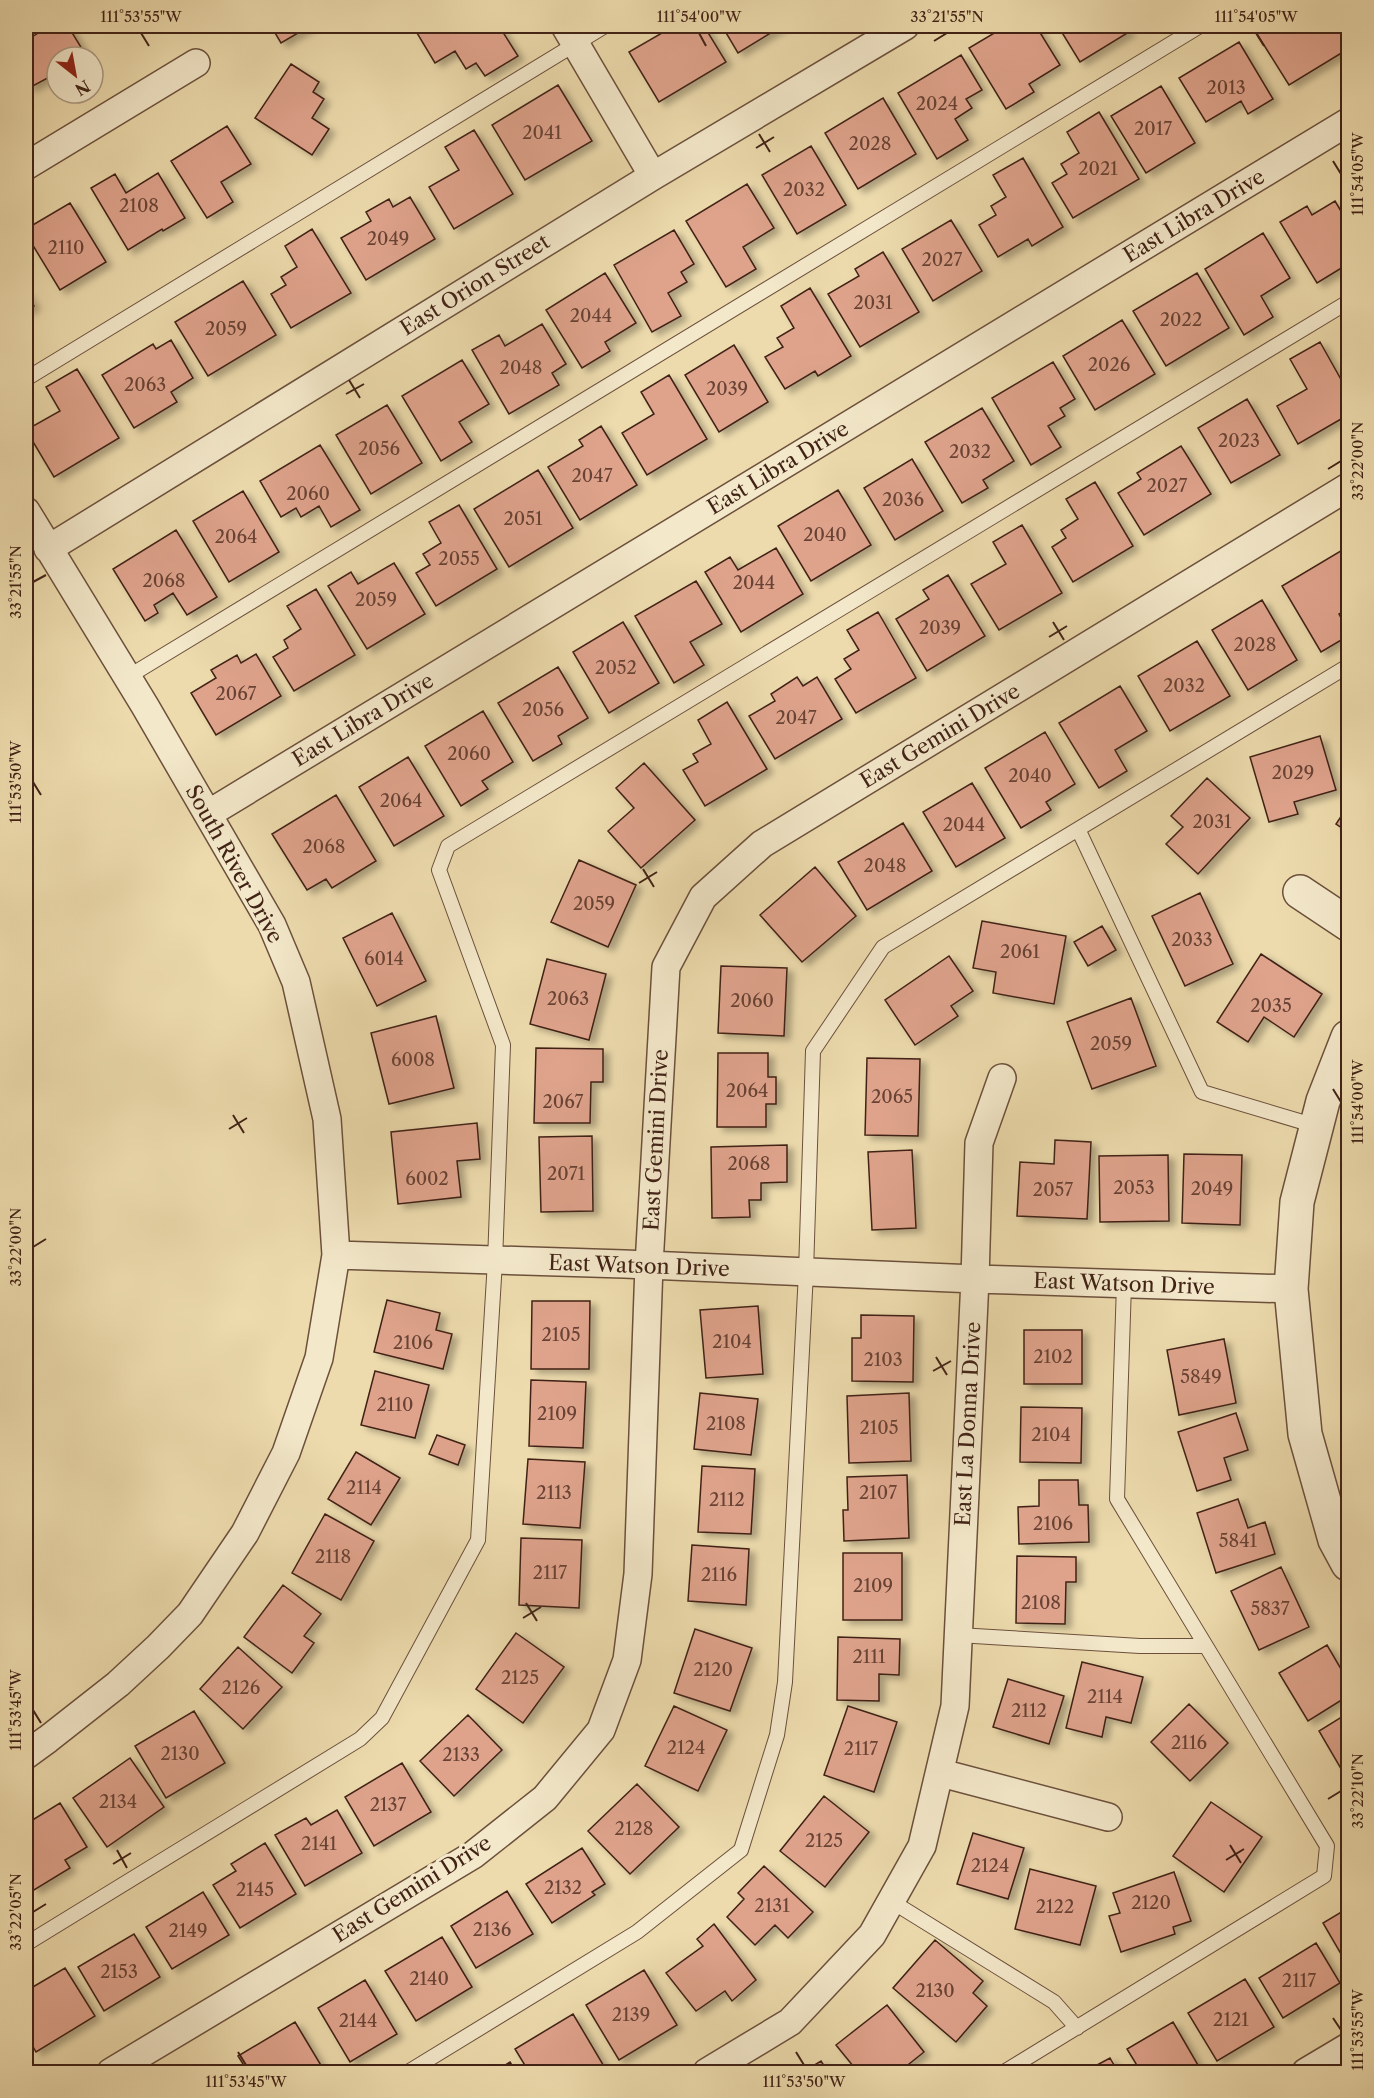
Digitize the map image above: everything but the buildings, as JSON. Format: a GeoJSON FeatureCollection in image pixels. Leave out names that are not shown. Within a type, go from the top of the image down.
{"type":"FeatureCollection","features":[{"type":"Feature","properties":{"kind":"street","name":"East Orion Street"},"geometry":{"type":"LineString","coordinates":[[48,549],[653,176],[905,26]]}},
{"type":"Feature","properties":{"kind":"street"},"geometry":{"type":"LineString","coordinates":[[570,34],[653,176]]}},
{"type":"Feature","properties":{"kind":"street"},"geometry":{"type":"LineString","coordinates":[[26,166],[195,63]]}},
{"type":"Feature","properties":{"kind":"street","name":"East Libra Drive"},"geometry":{"type":"LineString","coordinates":[[208,814],[1348,122]]}},
{"type":"Feature","properties":{"kind":"street","name":"East Gemini Drive"},"geometry":{"type":"LineString","coordinates":[[111,2073],[473,1855],[545,1798],[601,1730],[627,1660],[638,1574],[649,1265],[666,967],[704,897],[762,844],[1348,487]]}},
{"type":"Feature","properties":{"kind":"street","name":"South River Drive"},"geometry":{"type":"LineString","coordinates":[[26,511],[272,925],[296,982],[327,1119],[336,1255]]}},
{"type":"Feature","properties":{"kind":"street"},"geometry":{"type":"LineString","coordinates":[[1300,891],[1348,924]]}},
{"type":"Feature","properties":{"kind":"street"},"geometry":{"type":"LineString","coordinates":[[1348,1037],[1323,1101],[1297,1202],[1290,1289],[1305,1434],[1335,1540],[1348,1564]]}},
{"type":"Feature","properties":{"kind":"street","name":"East La Donna Drive"},"geometry":{"type":"LineString","coordinates":[[707,2073],[790,2022],[872,1935],[922,1846],[955,1706],[979,1143],[1002,1078]]}},
{"type":"Feature","properties":{"kind":"street"},"geometry":{"type":"LineString","coordinates":[[26,1755],[118,1684],[158,1647],[190,1614],[245,1533],[286,1453],[319,1358],[336,1255]]}},
{"type":"Feature","properties":{"kind":"street","name":"East Watson Drive"},"geometry":{"type":"LineString","coordinates":[[336,1255],[1290,1289]]}},
{"type":"Feature","properties":{"kind":"street"},"geometry":{"type":"LineString","coordinates":[[941,1773],[1108,1817]]}},
{"type":"Feature","properties":{"kind":"street"},"geometry":{"type":"LineString","coordinates":[[1306,2073],[1348,2047]]}},
{"type":"Feature","properties":{"kind":"lane"},"geometry":{"type":"LineString","coordinates":[[26,379],[570,34],[605,26]]}},
{"type":"Feature","properties":{"kind":"lane"},"geometry":{"type":"LineString","coordinates":[[126,678],[1200,26]]}},
{"type":"Feature","properties":{"kind":"lane"},"geometry":{"type":"LineString","coordinates":[[26,1944],[360,1739],[382,1718],[478,1540],[495,1261],[503,1046],[438,870],[448,846],[1348,302]]}},
{"type":"Feature","properties":{"kind":"lane"},"geometry":{"type":"LineString","coordinates":[[408,2073],[637,1932],[741,1850],[777,1735],[785,1682],[806,1272],[813,1051],[883,947],[1348,666]]}},
{"type":"Feature","properties":{"kind":"lane"},"geometry":{"type":"LineString","coordinates":[[1078,829],[1202,1092],[1316,1126]]}},
{"type":"Feature","properties":{"kind":"lane"},"geometry":{"type":"LineString","coordinates":[[1004,2073],[1324,1876],[1327,1846],[1118,1499],[1124,1284]]}},
{"type":"Feature","properties":{"kind":"lane"},"geometry":{"type":"LineString","coordinates":[[958,1635],[1140,1646],[1206,1646]]}},
{"type":"Feature","properties":{"kind":"lane"},"geometry":{"type":"LineString","coordinates":[[891,1901],[1054,2002],[1077,2028]]}}]}
